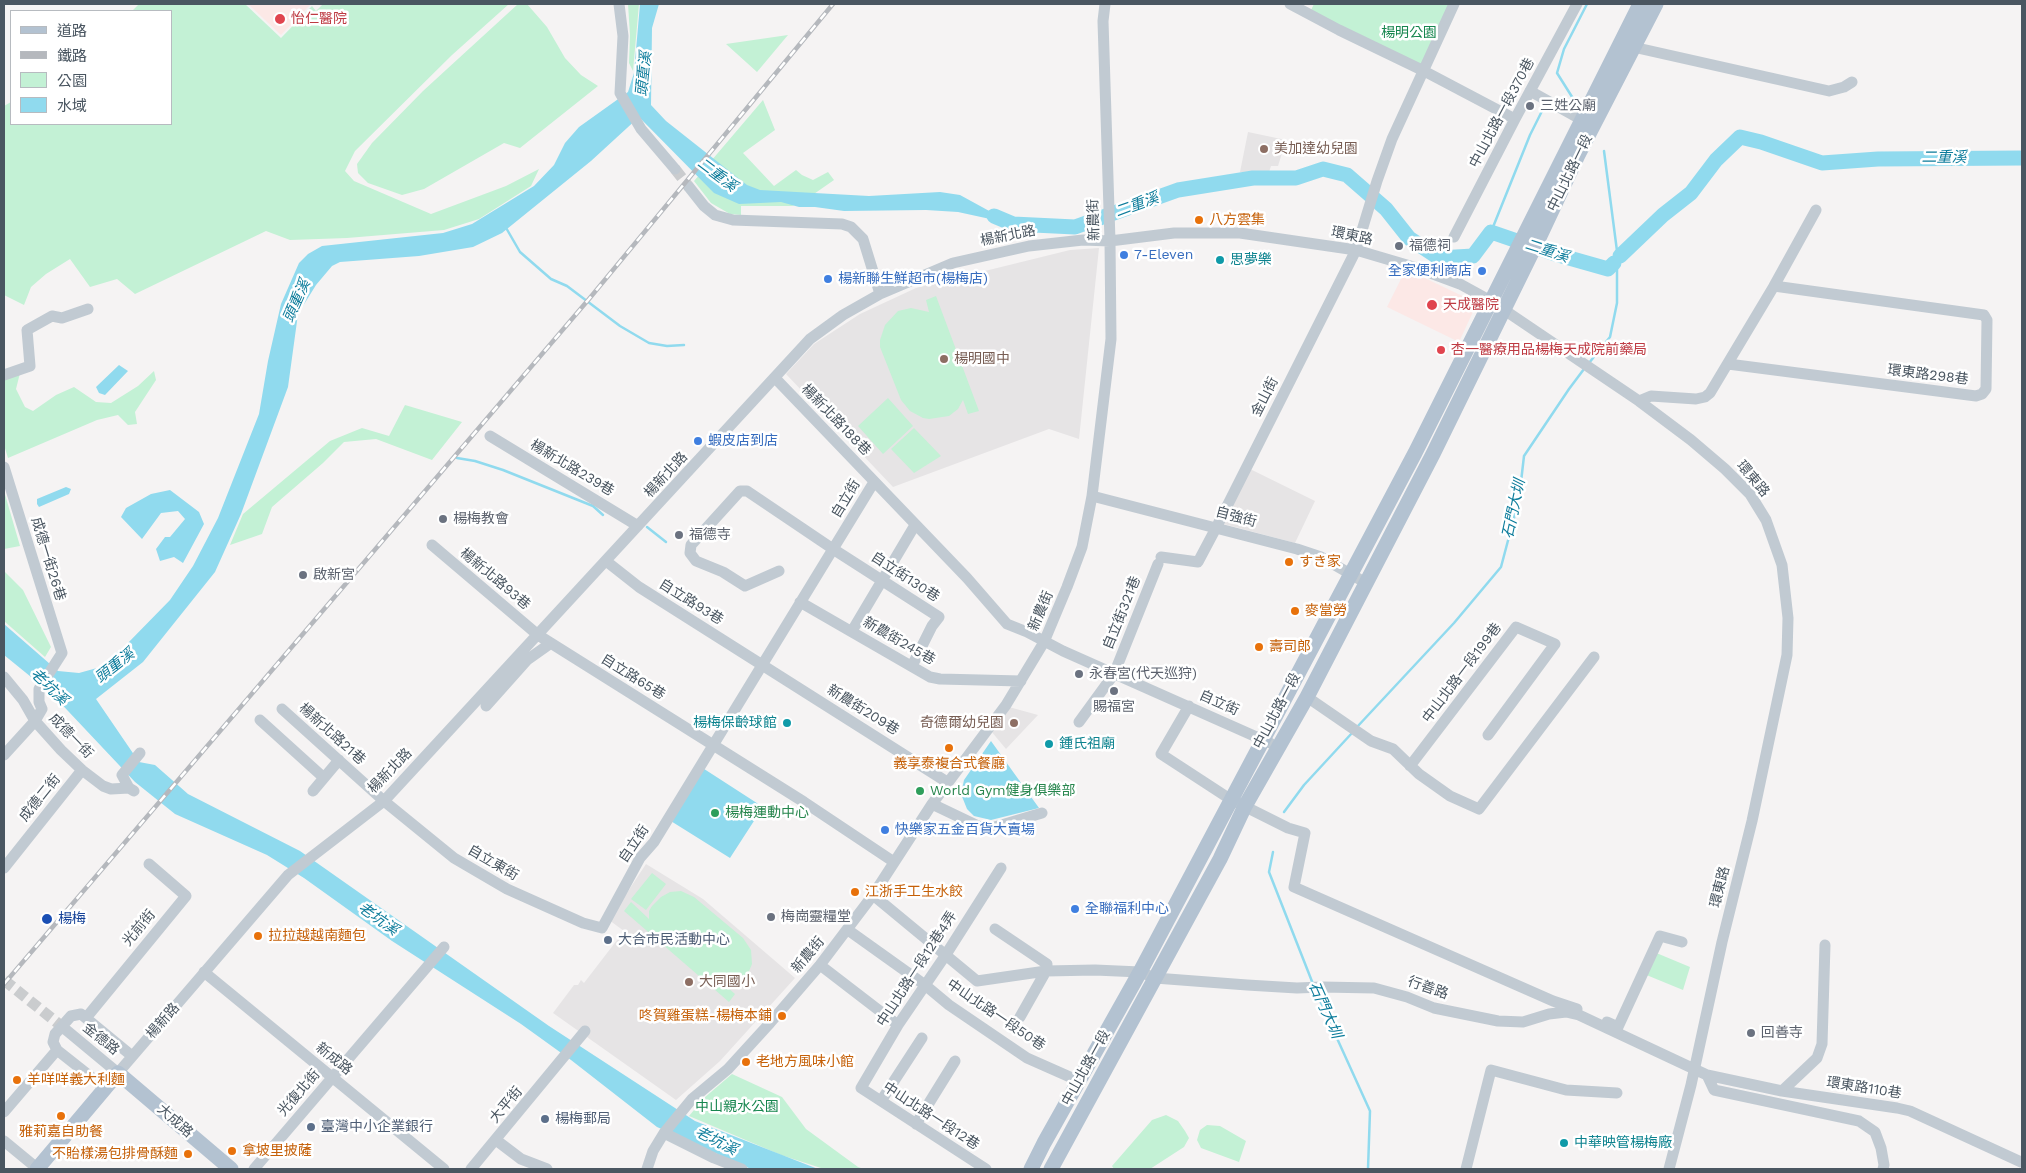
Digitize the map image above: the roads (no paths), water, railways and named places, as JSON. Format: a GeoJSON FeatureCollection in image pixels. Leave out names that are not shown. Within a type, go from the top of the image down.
{"type":"FeatureCollection","features":[{"type":"Feature","properties":{"kind":"main road","name":"中山北路一段"},"geometry":{"type":"LineString","coordinates":[[1031,1169],[1140,972],[1230,799],[1352,574],[1424,437],[1516,249],[1533,233],[1578,155],[1627,44],[1640,4]]}},
{"type":"Feature","properties":{"kind":"main road","name":"中山北路一段"},"geometry":{"type":"LineString","coordinates":[[1051,1169],[1220,859],[1245,806],[1307,697],[1433,454],[1530,256],[1533,233],[1576,116],[1656,4]]}},
{"type":"Feature","properties":{"kind":"main road","name":"楊新路"},"geometry":{"type":"LineString","coordinates":[[37,1169],[118,1073]]}},
{"type":"Feature","properties":{"kind":"main road","name":"大成路"},"geometry":{"type":"LineString","coordinates":[[118,1073],[231,1169]]}},
{"type":"Feature","properties":{"kind":"street"},"geometry":{"type":"LineString","coordinates":[[619,4],[623,36],[620,93],[641,129],[675,169]]}},
{"type":"Feature","properties":{"kind":"street","name":"新農街"},"geometry":{"type":"LineString","coordinates":[[664,1133],[692,1099],[728,1069],[820,965],[848,930],[932,804],[1006,705],[1044,642],[1078,560],[1092,496],[1111,339],[1103,21],[1105,4]]}},
{"type":"Feature","properties":{"kind":"street"},"geometry":{"type":"LineString","coordinates":[[1290,4],[1515,118]]}},
{"type":"Feature","properties":{"kind":"street"},"geometry":{"type":"LineString","coordinates":[[1424,71],[1454,4]]}},
{"type":"Feature","properties":{"kind":"street","name":"中山北路一段370巷"},"geometry":{"type":"LineString","coordinates":[[1454,237],[1515,118],[1577,4]]}},
{"type":"Feature","properties":{"kind":"street"},"geometry":{"type":"LineString","coordinates":[[1627,44],[1828,92],[1844,87],[1852,82]]}},
{"type":"Feature","properties":{"kind":"street","name":"金山街"},"geometry":{"type":"LineString","coordinates":[[1160,560],[1198,562],[1356,250],[1392,139],[1424,71]]}},
{"type":"Feature","properties":{"kind":"street"},"geometry":{"type":"LineString","coordinates":[[1530,91],[1576,116]]}},
{"type":"Feature","properties":{"kind":"street"},"geometry":{"type":"LineString","coordinates":[[689,187],[704,206],[715,215],[733,220],[842,224],[851,227],[863,239],[880,294]]}},
{"type":"Feature","properties":{"kind":"street"},"geometry":{"type":"LineString","coordinates":[[1638,401],[1651,396],[1705,398],[1710,393],[1774,286],[1816,210]]}},
{"type":"Feature","properties":{"kind":"street","name":"環東路"},"geometry":{"type":"LineString","coordinates":[[1110,241],[1174,233],[1240,232],[1356,250],[1417,268],[1460,284],[1491,301],[1638,401],[1691,440],[1725,469],[1750,494],[1766,520],[1782,565],[1788,618],[1787,655],[1752,821],[1669,1169]]}},
{"type":"Feature","properties":{"kind":"street","name":"楊新北路"},"geometry":{"type":"LineString","coordinates":[[290,873],[384,801],[810,339],[843,315],[880,294],[953,263],[1029,246],[1083,240],[1110,241]]}},
{"type":"Feature","properties":{"kind":"street","name":"環東路298巷"},"geometry":{"type":"LineString","coordinates":[[1728,364],[1976,396],[1982,394],[1986,389],[1987,320],[1984,316],[1774,286]]}},
{"type":"Feature","properties":{"kind":"street"},"geometry":{"type":"LineString","coordinates":[[4,375],[30,366],[27,330],[52,316],[62,318],[88,310]]}},
{"type":"Feature","properties":{"kind":"street","name":"楊新北路188巷"},"geometry":{"type":"LineString","coordinates":[[775,378],[874,482]]}},
{"type":"Feature","properties":{"kind":"street","name":"楊新北路239巷"},"geometry":{"type":"LineString","coordinates":[[490,436],[638,526]]}},
{"type":"Feature","properties":{"kind":"street","name":"成德一街26巷"},"geometry":{"type":"LineString","coordinates":[[4,467],[62,654],[39,689],[39,702],[42,709],[35,721]]}},
{"type":"Feature","properties":{"kind":"street","name":"自立街"},"geometry":{"type":"LineString","coordinates":[[602,928],[640,858],[654,842],[874,482],[1007,624],[1279,747]]}},
{"type":"Feature","properties":{"kind":"street","name":"自立街130巷"},"geometry":{"type":"LineString","coordinates":[[779,571],[745,586],[723,572],[696,561],[690,553],[691,545],[740,491],[747,491],[832,549],[939,617],[932,626],[912,666]]}},
{"type":"Feature","properties":{"kind":"street","name":"自強街"},"geometry":{"type":"LineString","coordinates":[[1092,496],[1321,556],[1366,583]]}},
{"type":"Feature","properties":{"kind":"street"},"geometry":{"type":"LineString","coordinates":[[852,631],[915,525]]}},
{"type":"Feature","properties":{"kind":"street","name":"楊新北路93巷"},"geometry":{"type":"LineString","coordinates":[[432,545],[538,634]]}},
{"type":"Feature","properties":{"kind":"street","name":"自立街321巷"},"geometry":{"type":"LineString","coordinates":[[1079,722],[1114,674],[1160,560]]}},
{"type":"Feature","properties":{"kind":"street","name":"自立路93巷"},"geometry":{"type":"LineString","coordinates":[[606,561],[639,587],[762,665]]}},
{"type":"Feature","properties":{"kind":"street","name":"新農街245巷"},"geometry":{"type":"LineString","coordinates":[[800,602],[930,676],[940,679],[1020,681]]}},
{"type":"Feature","properties":{"kind":"street","name":"中山北路一段199巷"},"geometry":{"type":"LineString","coordinates":[[1410,766],[1516,627],[1555,644],[1488,735]]}},
{"type":"Feature","properties":{"kind":"street","name":"自立路65巷"},"geometry":{"type":"LineString","coordinates":[[538,634],[804,802],[894,862]]}},
{"type":"Feature","properties":{"kind":"street"},"geometry":{"type":"LineString","coordinates":[[486,706],[527,660],[551,643]]}},
{"type":"Feature","properties":{"kind":"street"},"geometry":{"type":"LineString","coordinates":[[1307,697],[1361,735],[1393,749],[1419,774],[1450,796],[1479,809],[1594,657]]}},
{"type":"Feature","properties":{"kind":"street","name":"新農街209巷"},"geometry":{"type":"LineString","coordinates":[[762,665],[948,782]]}},
{"type":"Feature","properties":{"kind":"street","name":"成德一街"},"geometry":{"type":"LineString","coordinates":[[4,677],[23,700],[35,721],[61,750],[82,770],[103,786],[112,789],[131,790],[122,775],[140,753]]}},
{"type":"Feature","properties":{"kind":"street"},"geometry":{"type":"LineString","coordinates":[[1189,706],[1161,754],[1230,799],[1288,828],[1305,833],[1294,887],[1553,1001],[1583,1011],[1618,1027],[1660,936],[1682,942]]}},
{"type":"Feature","properties":{"kind":"street","name":"楊新北路21巷"},"geometry":{"type":"LineString","coordinates":[[282,709],[384,801]]}},
{"type":"Feature","properties":{"kind":"street"},"geometry":{"type":"LineString","coordinates":[[260,720],[323,777]]}},
{"type":"Feature","properties":{"kind":"street"},"geometry":{"type":"LineString","coordinates":[[4,756],[35,721]]}},
{"type":"Feature","properties":{"kind":"street"},"geometry":{"type":"LineString","coordinates":[[313,790],[338,760]]}},
{"type":"Feature","properties":{"kind":"street","name":"成德二街"},"geometry":{"type":"LineString","coordinates":[[4,868],[82,770]]}},
{"type":"Feature","properties":{"kind":"street","name":"自立東街"},"geometry":{"type":"LineString","coordinates":[[384,801],[454,858],[506,889],[583,923],[602,928]]}},
{"type":"Feature","properties":{"kind":"street"},"geometry":{"type":"LineString","coordinates":[[932,804],[988,829],[1042,813]]}},
{"type":"Feature","properties":{"kind":"street","name":"光前街"},"geometry":{"type":"LineString","coordinates":[[86,1018],[186,896],[149,864]]}},
{"type":"Feature","properties":{"kind":"street","name":"中山北路一段12巷4弄"},"geometry":{"type":"LineString","coordinates":[[861,1088],[898,1025],[1001,868]]}},
{"type":"Feature","properties":{"kind":"street","name":"楊新路"},"geometry":{"type":"LineString","coordinates":[[118,1073],[290,873]]}},
{"type":"Feature","properties":{"kind":"street"},"geometry":{"type":"LineString","coordinates":[[872,895],[945,956]]}},
{"type":"Feature","properties":{"kind":"street"},"geometry":{"type":"LineString","coordinates":[[995,928],[1047,964],[1046,971],[1020,1017]]}},
{"type":"Feature","properties":{"kind":"street","name":"中山北路一段50巷"},"geometry":{"type":"LineString","coordinates":[[848,930],[1027,1058],[1079,1080]]}},
{"type":"Feature","properties":{"kind":"street"},"geometry":{"type":"LineString","coordinates":[[1782,1091],[1816,1058],[1822,1044],[1826,945]]}},
{"type":"Feature","properties":{"kind":"street","name":"光復北街"},"geometry":{"type":"LineString","coordinates":[[254,1169],[443,949]]}},
{"type":"Feature","properties":{"kind":"street","name":"行善路"},"geometry":{"type":"LineString","coordinates":[[945,956],[977,981],[1046,971],[1095,970],[1140,972],[1155,978],[1310,988],[1374,988],[1392,992],[1434,1008],[1498,1021],[1523,1022],[1549,1014],[1566,1012],[1579,1015],[1694,1069]]}},
{"type":"Feature","properties":{"kind":"street"},"geometry":{"type":"LineString","coordinates":[[820,965],[898,1025]]}},
{"type":"Feature","properties":{"kind":"street","name":"新成路"},"geometry":{"type":"LineString","coordinates":[[204,972],[444,1169]]}},
{"type":"Feature","properties":{"kind":"street"},"geometry":{"type":"LineString","coordinates":[[105,1088],[57,1050],[53,1042],[55,1034],[71,1016],[80,1014],[132,1056]]}},
{"type":"Feature","properties":{"kind":"street","name":"金德路"},"geometry":{"type":"LineString","coordinates":[[65,1029],[118,1073]]}},
{"type":"Feature","properties":{"kind":"street","name":"大平街"},"geometry":{"type":"LineString","coordinates":[[471,1169],[582,1036]]}},
{"type":"Feature","properties":{"kind":"street"},"geometry":{"type":"LineString","coordinates":[[881,1101],[922,1038]]}},
{"type":"Feature","properties":{"kind":"street"},"geometry":{"type":"LineString","coordinates":[[4,1112],[57,1050]]}},
{"type":"Feature","properties":{"kind":"street"},"geometry":{"type":"LineString","coordinates":[[916,1124],[955,1061]]}},
{"type":"Feature","properties":{"kind":"street","name":"環東路110巷"},"geometry":{"type":"LineString","coordinates":[[1694,1069],[1707,1076],[1782,1091],[1910,1111],[2021,1162]]}},
{"type":"Feature","properties":{"kind":"street"},"geometry":{"type":"LineString","coordinates":[[1466,1169],[1491,1070],[1566,1090],[1617,1093]]}},
{"type":"Feature","properties":{"kind":"street"},"geometry":{"type":"LineString","coordinates":[[1707,1076],[1714,1090],[1859,1121],[1875,1132],[1881,1148],[1883,1169]]}},
{"type":"Feature","properties":{"kind":"street","name":"中山北路一段12巷"},"geometry":{"type":"LineString","coordinates":[[861,1088],[986,1169]]}},
{"type":"Feature","properties":{"kind":"street"},"geometry":{"type":"LineString","coordinates":[[647,1169],[653,1150],[664,1133],[714,1158],[742,1169]]}},
{"type":"Feature","properties":{"kind":"street"},"geometry":{"type":"LineString","coordinates":[[496,1140],[521,1159],[547,1169]]}},
{"type":"Feature","properties":{"kind":"street"},"geometry":{"type":"LineString","coordinates":[[4,1141],[37,1169]]}},
{"type":"Feature","properties":{"kind":"water"},"geometry":{"type":"Polygon","coordinates":[[[640,4],[659,4],[652,28],[651,105],[666,121],[747,185],[760,190],[869,196],[940,192],[960,195],[1013,224],[958,212],[926,210],[844,211],[799,207],[781,202],[739,204],[714,193],[639,117],[591,161],[502,233],[473,247],[419,256],[340,262],[332,266],[316,285],[298,314],[288,387],[241,514],[215,572],[143,662],[96,699],[139,762],[155,765],[188,794],[300,851],[549,1026],[695,1121],[818,1169],[751,1169],[657,1127],[521,1024],[392,941],[304,878],[267,855],[175,814],[135,782],[52,694],[4,655],[4,624],[58,671],[79,673],[97,668],[125,646],[170,600],[193,566],[218,518],[259,414],[268,361],[281,304],[299,263],[308,254],[322,246],[443,233],[472,224],[534,186],[554,165],[565,143],[579,127],[628,92],[634,73],[640,4]]]}},
{"type":"Feature","properties":{"kind":"water"},"geometry":{"type":"Polygon","coordinates":[[[119,365],[128,371],[105,395],[99,393],[96,387],[119,365]]]}},
{"type":"Feature","properties":{"kind":"water"},"geometry":{"type":"Polygon","coordinates":[[[66,487],[71,489],[69,494],[39,507],[37,504],[37,499],[66,487]]]}},
{"type":"Feature","properties":{"kind":"water"},"geometry":{"type":"Polygon","coordinates":[[[170,490],[199,512],[204,524],[183,563],[174,557],[160,561],[156,549],[165,537],[170,537],[185,519],[178,511],[161,513],[142,539],[121,517],[126,508],[151,494],[170,490]]]}},
{"type":"Feature","properties":{"kind":"water"},"geometry":{"type":"Polygon","coordinates":[[[991,741],[1039,808],[991,820],[974,816],[967,809],[961,794],[964,780],[991,741]]]}},
{"type":"Feature","properties":{"kind":"water","name":"楊梅運動中心"},"geometry":{"type":"Polygon","coordinates":[[[698,765],[763,807],[730,858],[666,818],[698,765]]]}},
{"type":"Feature","properties":{"kind":"waterway","name":"石門大圳"},"geometry":{"type":"LineString","coordinates":[[1574,100],[1557,73],[1564,49],[1587,4]]}},
{"type":"Feature","properties":{"kind":"waterway"},"geometry":{"type":"LineString","coordinates":[[1491,232],[1530,135],[1543,109]]}},
{"type":"Feature","properties":{"kind":"waterway","name":"二重溪"},"geometry":{"type":"LineString","coordinates":[[1620,256],[1663,215],[1691,193],[1716,160],[1740,137],[1761,142],[1822,163],[1878,159],[2022,158]]}},
{"type":"Feature","properties":{"kind":"waterway","name":"石門大圳"},"geometry":{"type":"LineString","coordinates":[[1589,363],[1610,337],[1617,303],[1617,251],[1604,151]]}},
{"type":"Feature","properties":{"kind":"waterway","name":"二重溪"},"geometry":{"type":"LineString","coordinates":[[994,216],[1013,224],[1075,227],[1178,190],[1253,178],[1296,178],[1323,169],[1347,175],[1386,209],[1409,238],[1439,258],[1473,256],[1491,232],[1555,254],[1608,269],[1614,263]]}},
{"type":"Feature","properties":{"kind":"waterway"},"geometry":{"type":"LineString","coordinates":[[505,226],[520,252],[551,279],[567,286],[620,326],[649,343],[667,346],[684,345]]}},
{"type":"Feature","properties":{"kind":"waterway","name":"石門大圳"},"geometry":{"type":"LineString","coordinates":[[1357,727],[1454,623],[1501,567],[1519,499],[1524,456],[1584,369]]}},
{"type":"Feature","properties":{"kind":"waterway"},"geometry":{"type":"LineString","coordinates":[[457,458],[475,461],[503,470],[593,506],[603,515]]}},
{"type":"Feature","properties":{"kind":"waterway"},"geometry":{"type":"LineString","coordinates":[[647,527],[666,542]]}},
{"type":"Feature","properties":{"kind":"waterway","name":"石門大圳"},"geometry":{"type":"LineString","coordinates":[[1284,812],[1304,785],[1352,733]]}},
{"type":"Feature","properties":{"kind":"waterway","name":"石門大圳"},"geometry":{"type":"LineString","coordinates":[[1273,852],[1269,872],[1313,984]]}},
{"type":"Feature","properties":{"kind":"waterway","name":"石門大圳"},"geometry":{"type":"LineString","coordinates":[[1316,992],[1370,1111],[1368,1169]]}},
{"type":"Feature","properties":{"kind":"tunnel"},"geometry":{"type":"LineString","coordinates":[[675,169],[689,187]]}},
{"type":"Feature","properties":{"kind":"tunnel"},"geometry":{"type":"LineString","coordinates":[[4,980],[65,1029]]}},
{"type":"Feature","properties":{"kind":"railway"},"geometry":{"type":"LineString","coordinates":[[4,984],[589,299],[833,4]]}},
{"type":"Feature","properties":{"kind":"place","name":"怡仁醫院"},"geometry":{"type":"Point","coordinates":[280,19]}},
{"type":"Feature","properties":{"kind":"place","name":"三姓公廟"},"geometry":{"type":"Point","coordinates":[1530,106]}},
{"type":"Feature","properties":{"kind":"place","name":"美加達幼兒園"},"geometry":{"type":"Point","coordinates":[1264,149]}},
{"type":"Feature","properties":{"kind":"place","name":"八方雲集"},"geometry":{"type":"Point","coordinates":[1199,220]}},
{"type":"Feature","properties":{"kind":"place","name":"福德祠"},"geometry":{"type":"Point","coordinates":[1399,246]}},
{"type":"Feature","properties":{"kind":"place","name":"7-Eleven"},"geometry":{"type":"Point","coordinates":[1124,255]}},
{"type":"Feature","properties":{"kind":"place","name":"思夢樂"},"geometry":{"type":"Point","coordinates":[1220,260]}},
{"type":"Feature","properties":{"kind":"place","name":"全家便利商店"},"geometry":{"type":"Point","coordinates":[1482,271]}},
{"type":"Feature","properties":{"kind":"place","name":"楊新聯生鮮超市(楊梅店)"},"geometry":{"type":"Point","coordinates":[828,279]}},
{"type":"Feature","properties":{"kind":"place","name":"天成醫院"},"geometry":{"type":"Point","coordinates":[1432,305]}},
{"type":"Feature","properties":{"kind":"place","name":"杏一醫療用品楊梅天成院前藥局"},"geometry":{"type":"Point","coordinates":[1441,350]}},
{"type":"Feature","properties":{"kind":"place","name":"楊明國中"},"geometry":{"type":"Point","coordinates":[944,359]}},
{"type":"Feature","properties":{"kind":"place","name":"蝦皮店到店"},"geometry":{"type":"Point","coordinates":[698,441]}},
{"type":"Feature","properties":{"kind":"place","name":"楊梅教會"},"geometry":{"type":"Point","coordinates":[443,519]}},
{"type":"Feature","properties":{"kind":"place","name":"福德寺"},"geometry":{"type":"Point","coordinates":[679,535]}},
{"type":"Feature","properties":{"kind":"place","name":"すき家"},"geometry":{"type":"Point","coordinates":[1289,562]}},
{"type":"Feature","properties":{"kind":"place","name":"啟新宮"},"geometry":{"type":"Point","coordinates":[303,575]}},
{"type":"Feature","properties":{"kind":"place","name":"麥當勞"},"geometry":{"type":"Point","coordinates":[1295,611]}},
{"type":"Feature","properties":{"kind":"place","name":"壽司郎"},"geometry":{"type":"Point","coordinates":[1259,647]}},
{"type":"Feature","properties":{"kind":"place","name":"永春宮(代天巡狩)"},"geometry":{"type":"Point","coordinates":[1079,674]}},
{"type":"Feature","properties":{"kind":"place","name":"賜福宮"},"geometry":{"type":"Point","coordinates":[1114,691]}},
{"type":"Feature","properties":{"kind":"place","name":"楊梅保齡球館"},"geometry":{"type":"Point","coordinates":[787,723]}},
{"type":"Feature","properties":{"kind":"place","name":"奇德爾幼兒園"},"geometry":{"type":"Point","coordinates":[1014,723]}},
{"type":"Feature","properties":{"kind":"place","name":"鍾氏祖廟"},"geometry":{"type":"Point","coordinates":[1049,744]}},
{"type":"Feature","properties":{"kind":"place","name":"義享泰複合式餐廳"},"geometry":{"type":"Point","coordinates":[949,748]}},
{"type":"Feature","properties":{"kind":"place","name":"World Gym健身俱樂部"},"geometry":{"type":"Point","coordinates":[920,791]}},
{"type":"Feature","properties":{"kind":"place","name":"楊梅運動中心"},"geometry":{"type":"Point","coordinates":[715,813]}},
{"type":"Feature","properties":{"kind":"place","name":"快樂家五金百貨大賣場"},"geometry":{"type":"Point","coordinates":[885,830]}},
{"type":"Feature","properties":{"kind":"place","name":"江浙手工生水餃"},"geometry":{"type":"Point","coordinates":[855,892]}},
{"type":"Feature","properties":{"kind":"place","name":"全聯福利中心"},"geometry":{"type":"Point","coordinates":[1075,909]}},
{"type":"Feature","properties":{"kind":"place","name":"梅崗靈糧堂"},"geometry":{"type":"Point","coordinates":[771,917]}},
{"type":"Feature","properties":{"kind":"place","name":"楊梅"},"geometry":{"type":"Point","coordinates":[47,919]}},
{"type":"Feature","properties":{"kind":"place","name":"拉拉越越南麵包"},"geometry":{"type":"Point","coordinates":[258,936]}},
{"type":"Feature","properties":{"kind":"place","name":"大合市民活動中心"},"geometry":{"type":"Point","coordinates":[608,940]}},
{"type":"Feature","properties":{"kind":"place","name":"大同國小"},"geometry":{"type":"Point","coordinates":[689,982]}},
{"type":"Feature","properties":{"kind":"place","name":"咚賀雞蛋糕-楊梅本鋪"},"geometry":{"type":"Point","coordinates":[782,1016]}},
{"type":"Feature","properties":{"kind":"place","name":"回善寺"},"geometry":{"type":"Point","coordinates":[1751,1033]}},
{"type":"Feature","properties":{"kind":"place","name":"老地方風味小館"},"geometry":{"type":"Point","coordinates":[746,1062]}},
{"type":"Feature","properties":{"kind":"place","name":"羊咩咩義大利麵"},"geometry":{"type":"Point","coordinates":[17,1080]}},
{"type":"Feature","properties":{"kind":"place","name":"雅莉嘉自助餐"},"geometry":{"type":"Point","coordinates":[61,1116]}},
{"type":"Feature","properties":{"kind":"place","name":"楊梅郵局"},"geometry":{"type":"Point","coordinates":[545,1119]}},
{"type":"Feature","properties":{"kind":"place","name":"臺灣中小企業銀行"},"geometry":{"type":"Point","coordinates":[311,1127]}},
{"type":"Feature","properties":{"kind":"place","name":"中華映管楊梅廠"},"geometry":{"type":"Point","coordinates":[1564,1143]}},
{"type":"Feature","properties":{"kind":"place","name":"拿坡里披薩"},"geometry":{"type":"Point","coordinates":[232,1151]}},
{"type":"Feature","properties":{"kind":"place","name":"不貽樣湯包排骨酥麵"},"geometry":{"type":"Point","coordinates":[188,1154]}},
{"type":"Feature","properties":{"kind":"park label","name":"楊明公園"},"geometry":{"type":"Point","coordinates":[1409,33]}},
{"type":"Feature","properties":{"kind":"park label","name":"中山親水公園"},"geometry":{"type":"Point","coordinates":[737,1107]}},
{"type":"Feature","properties":{"kind":"water label","name":"頭重溪"},"geometry":{"type":"Point","coordinates":[644,74]}},
{"type":"Feature","properties":{"kind":"water label","name":"頭重溪"},"geometry":{"type":"Point","coordinates":[297,301]}},
{"type":"Feature","properties":{"kind":"water label","name":"頭重溪"},"geometry":{"type":"Point","coordinates":[115,666]}},
{"type":"Feature","properties":{"kind":"water label","name":"老坑溪"},"geometry":{"type":"Point","coordinates":[49,687]}},
{"type":"Feature","properties":{"kind":"water label","name":"老坑溪"},"geometry":{"type":"Point","coordinates":[378,919]}},
{"type":"Feature","properties":{"kind":"water label","name":"老坑溪"},"geometry":{"type":"Point","coordinates":[716,1141]}}]}
